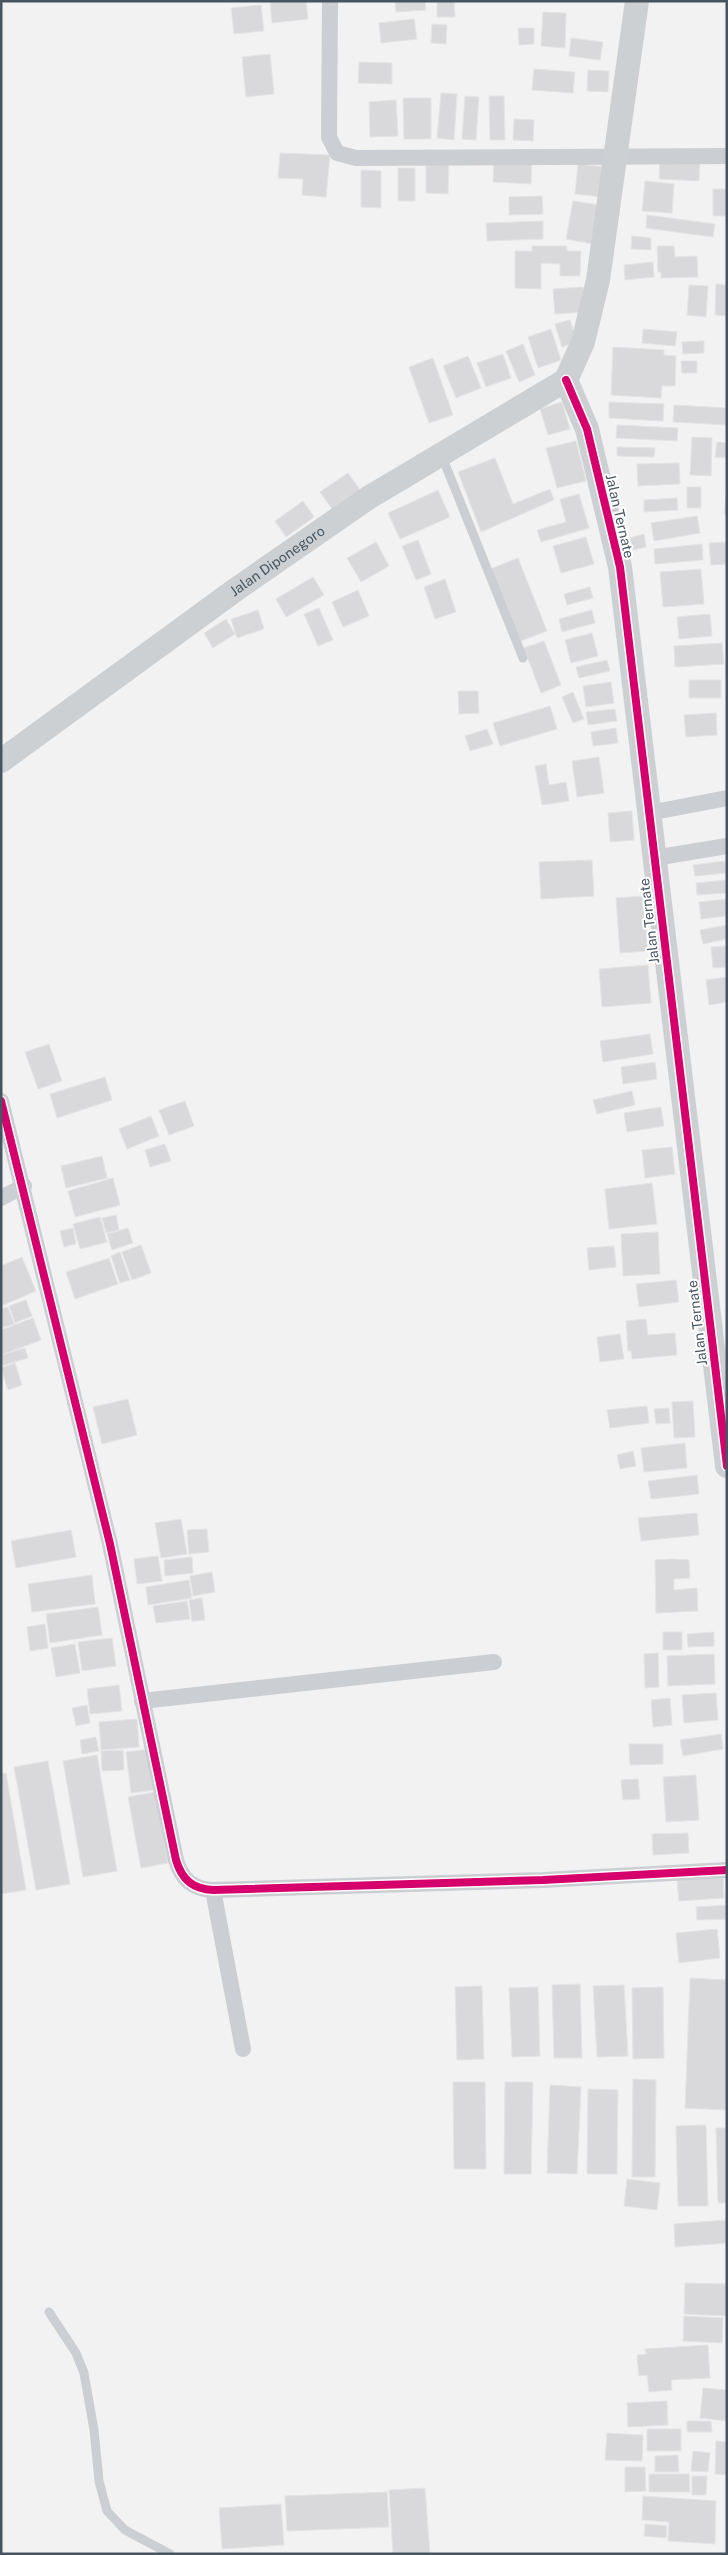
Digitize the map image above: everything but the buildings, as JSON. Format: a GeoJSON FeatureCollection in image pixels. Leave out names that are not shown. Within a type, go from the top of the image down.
{"type":"FeatureCollection","features":[{"type":"Feature","properties":{"kind":"street"},"geometry":{"type":"LineString","coordinates":[[330,1],[328,137],[337,153],[356,158],[727,156]]}},
{"type":"Feature","properties":{"kind":"street"},"geometry":{"type":"LineString","coordinates":[[566,380],[583,342],[598,280],[637,1]]}},
{"type":"Feature","properties":{"kind":"street","name":"Jalan Diponegoro"},"geometry":{"type":"LineString","coordinates":[[1,761],[238,588],[368,498],[566,380]]}},
{"type":"Feature","properties":{"kind":"street","name":"Jalan Ternate"},"geometry":{"type":"LineString","coordinates":[[566,380],[587,429],[620,566],[725,1434],[727,1466]]}},
{"type":"Feature","properties":{"kind":"street"},"geometry":{"type":"LineString","coordinates":[[649,813],[727,798]]}},
{"type":"Feature","properties":{"kind":"street"},"geometry":{"type":"LineString","coordinates":[[654,858],[727,846]]}},
{"type":"Feature","properties":{"kind":"street"},"geometry":{"type":"LineString","coordinates":[[1,1101],[24,1186],[34,1240],[110,1544],[178,1868],[189,1883],[202,1889],[213,1890],[543,1880],[727,1870]]}},
{"type":"Feature","properties":{"kind":"street"},"geometry":{"type":"LineString","coordinates":[[1,1198],[24,1186]]}},
{"type":"Feature","properties":{"kind":"street"},"geometry":{"type":"LineString","coordinates":[[142,1701],[494,1662]]}},
{"type":"Feature","properties":{"kind":"street"},"geometry":{"type":"LineString","coordinates":[[213,1890],[243,2049]]}},
{"type":"Feature","properties":{"kind":"lane"},"geometry":{"type":"LineString","coordinates":[[441,454],[523,658]]}},
{"type":"Feature","properties":{"kind":"lane"},"geometry":{"type":"LineString","coordinates":[[49,2312],[76,2353],[84,2373],[94,2430],[99,2481],[107,2510],[125,2530],[170,2554]]}},
{"type":"Feature","properties":{"kind":"cycle path"},"geometry":{"type":"LineString","coordinates":[[566,380],[587,429],[620,567],[727,1466]]}},
{"type":"Feature","properties":{"kind":"cycle path"},"geometry":{"type":"LineString","coordinates":[[1,1101],[110,1544],[176,1860],[185,1878],[200,1888],[213,1890],[543,1880],[727,1870]]}}]}
